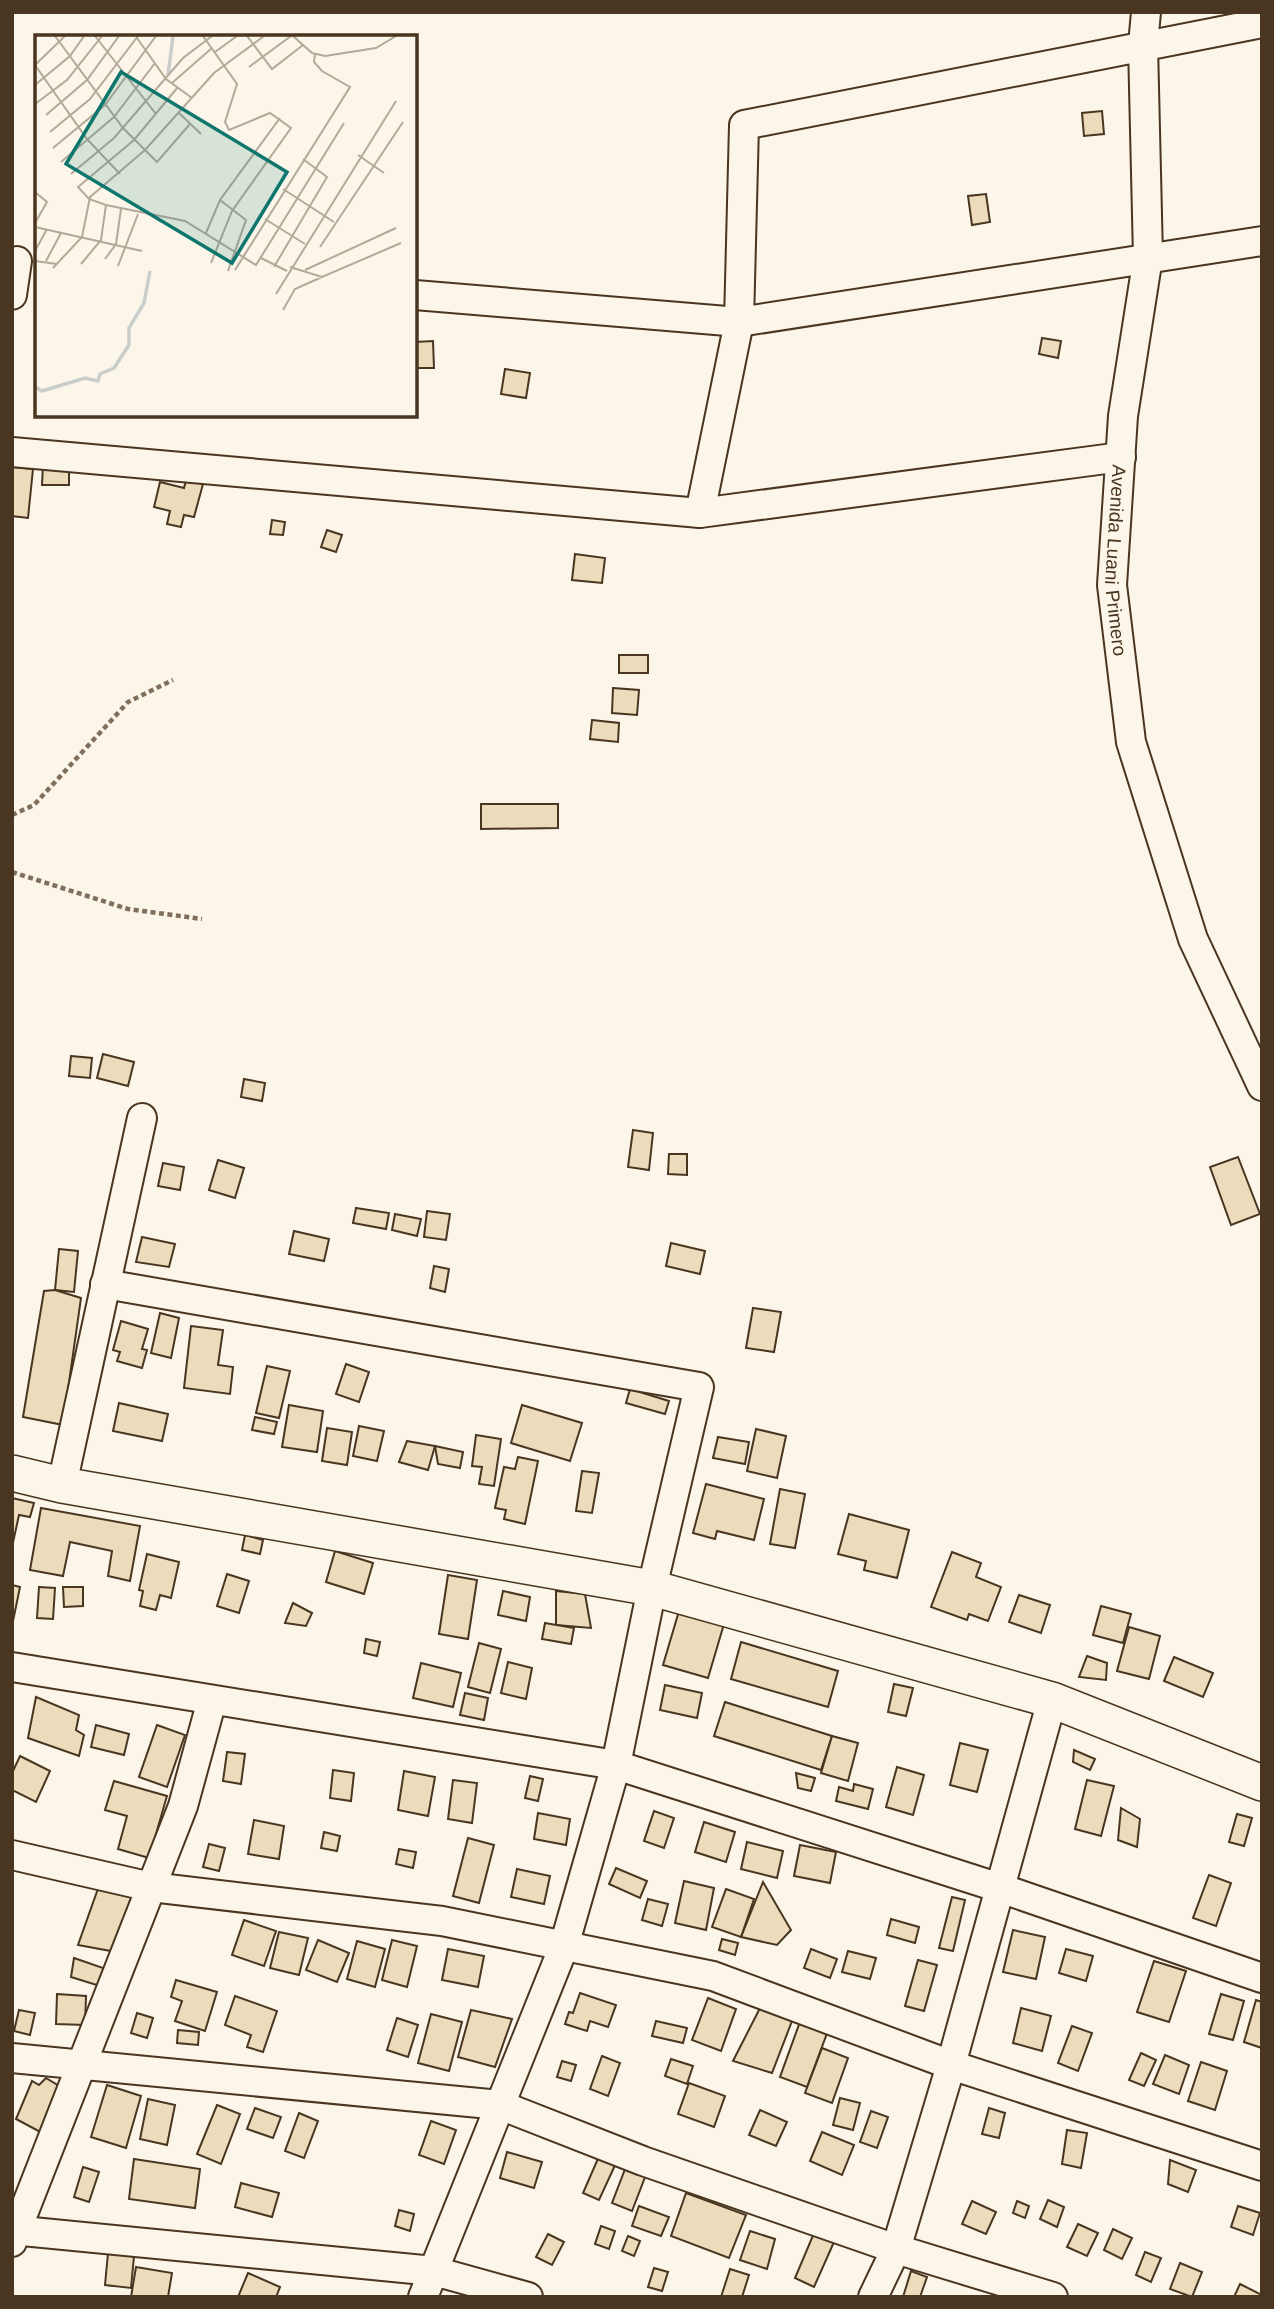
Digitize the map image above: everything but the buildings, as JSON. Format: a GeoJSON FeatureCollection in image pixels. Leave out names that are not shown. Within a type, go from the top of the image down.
{"type":"FeatureCollection","features":[{"type":"Feature","properties":{"kind":"street","name":"Avenida Luani Primero"},"geometry":{"type":"LineString","coordinates":[[1146,12],[1143,45],[1148,257],[1123,416],[1112,585],[1131,742],[1193,939],[1262,1086]]}},
{"type":"Feature","properties":{"kind":"street"},"geometry":{"type":"LineString","coordinates":[[700,513],[739,322],[744,125],[1262,23]]}},
{"type":"Feature","properties":{"kind":"street"},"geometry":{"type":"LineString","coordinates":[[416,295],[739,322],[1262,241]]}},
{"type":"Feature","properties":{"kind":"street"},"geometry":{"type":"LineString","coordinates":[[12,295],[22,262]]}},
{"type":"Feature","properties":{"kind":"street"},"geometry":{"type":"LineString","coordinates":[[12,452],[700,513],[1121,457]]}},
{"type":"Feature","properties":{"kind":"street"},"geometry":{"type":"LineString","coordinates":[[62,1485],[142,1118]]}},
{"type":"Feature","properties":{"kind":"street"},"geometry":{"type":"LineString","coordinates":[[105,1284],[699,1387],[652,1588],[616,1765],[564,1946],[423,2297]]}},
{"type":"Feature","properties":{"kind":"street"},"geometry":{"type":"LineString","coordinates":[[12,1473],[62,1485],[652,1588],[1052,1700],[1262,1783]]}},
{"type":"Feature","properties":{"kind":"street"},"geometry":{"type":"LineString","coordinates":[[12,1668],[616,1765],[1000,1888],[1262,1978]]}},
{"type":"Feature","properties":{"kind":"street"},"geometry":{"type":"LineString","coordinates":[[212,1700],[183,1806],[14,2234],[434,2271],[528,2297]]}},
{"type":"Feature","properties":{"kind":"street"},"geometry":{"type":"LineString","coordinates":[[873,2297],[896,2249],[951,2065],[1052,1700]]}},
{"type":"Feature","properties":{"kind":"street"},"geometry":{"type":"LineString","coordinates":[[12,1855],[151,1887],[442,1921],[713,1976],[951,2065],[1262,2166]]}},
{"type":"Feature","properties":{"kind":"street"},"geometry":{"type":"LineString","coordinates":[[12,2058],[500,2105],[643,2161],[896,2249],[1052,2297]]}},
{"type":"Feature","properties":{"kind":"path"},"geometry":{"type":"LineString","coordinates":[[12,815],[34,805],[128,702],[173,680]]}},
{"type":"Feature","properties":{"kind":"path"},"geometry":{"type":"LineString","coordinates":[[12,872],[128,909],[202,919]]}}]}
